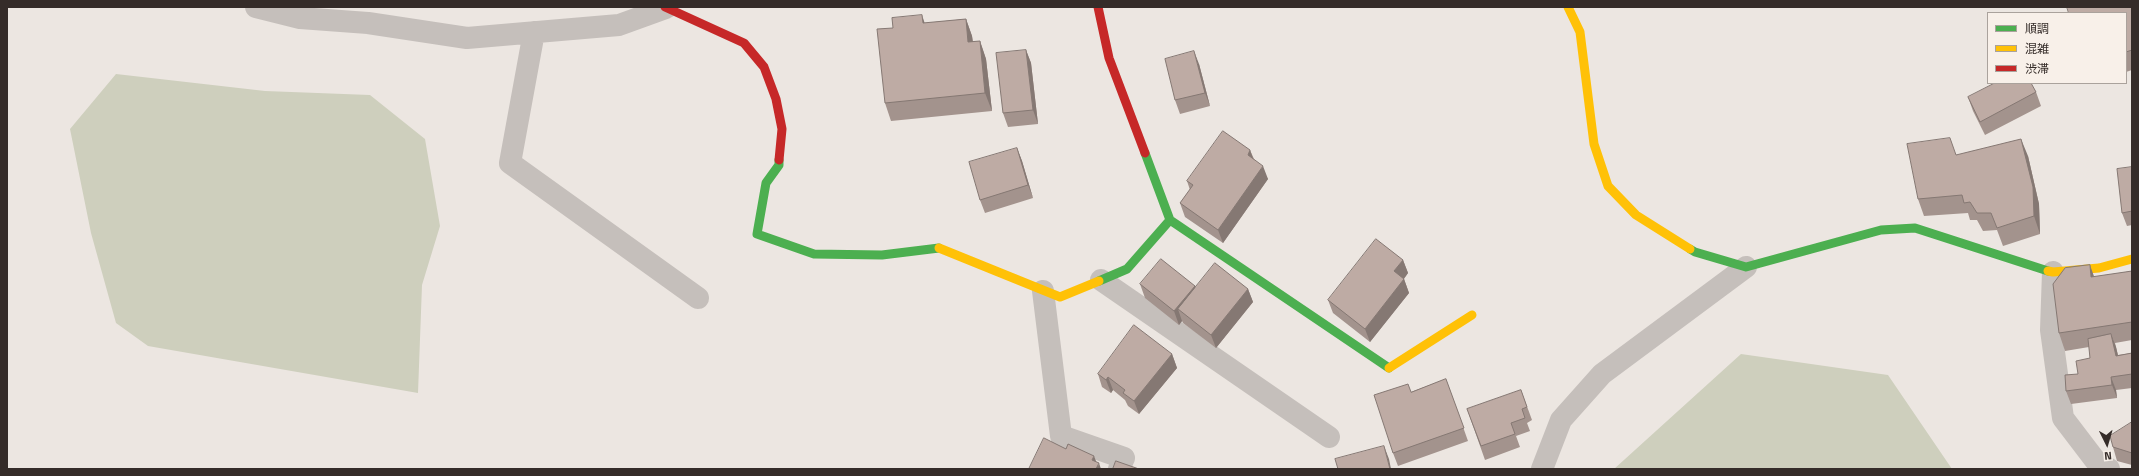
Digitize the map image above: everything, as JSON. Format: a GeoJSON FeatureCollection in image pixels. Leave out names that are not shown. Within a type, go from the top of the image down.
{"type":"FeatureCollection","features":[{"type":"Feature","properties":{"kind":"street"},"geometry":{"type":"LineString","coordinates":[[256,7],[300,18],[368,23],[467,38],[619,25],[666,7],[744,43],[764,67],[776,99],[782,130],[779,165],[766,183],[756,234],[814,254],[882,256],[940,248],[1060,297],[1127,268],[1170,220]]}},
{"type":"Feature","properties":{"kind":"street"},"geometry":{"type":"LineString","coordinates":[[1098,7],[1109,58],[1170,220],[1390,369],[1472,314]]}},
{"type":"Feature","properties":{"kind":"street"},"geometry":{"type":"LineString","coordinates":[[1568,7],[1580,32],[1594,144],[1608,186],[1636,215],[1695,252],[1746,267]]}},
{"type":"Feature","properties":{"kind":"street"},"geometry":{"type":"LineString","coordinates":[[534,32],[510,162],[698,298]]}},
{"type":"Feature","properties":{"kind":"street"},"geometry":{"type":"LineString","coordinates":[[1542,469],[1561,420],[1602,374],[1746,267],[1881,230],[1915,228],[2053,272],[2099,268],[2132,259]]}},
{"type":"Feature","properties":{"kind":"street"},"geometry":{"type":"LineString","coordinates":[[2053,272],[2051,330],[2063,418],[2095,460],[2109,469]]}},
{"type":"Feature","properties":{"kind":"street"},"geometry":{"type":"LineString","coordinates":[[1101,280],[1329,437]]}},
{"type":"Feature","properties":{"kind":"street"},"geometry":{"type":"LineString","coordinates":[[1043,291],[1061,436],[1124,458],[1119,469]]}},
{"type":"Feature","properties":{"kind":"green space"},"geometry":{"type":"Polygon","coordinates":[[[116,74],[265,91],[370,95],[425,139],[440,226],[422,285],[418,393],[148,346],[116,323],[91,233],[70,129],[116,74]]]}},
{"type":"Feature","properties":{"kind":"green space"},"geometry":{"type":"Polygon","coordinates":[[[1741,354],[1888,375],[1952,469],[1614,469],[1741,354]]]}},
{"type":"Feature","properties":{"kind":"building"},"geometry":{"type":"Polygon","coordinates":[[[2067,7],[2132,7],[2132,50],[2127,52],[2127,12],[2069,12],[2067,7]]]}},
{"type":"Feature","properties":{"kind":"building"},"geometry":{"type":"Polygon","coordinates":[[[922,15],[923,23],[966,19],[968,42],[980,41],[985,93],[885,103],[877,29],[893,28],[892,18],[922,15]]]}},
{"type":"Feature","properties":{"kind":"building"},"geometry":{"type":"Polygon","coordinates":[[[1026,50],[1033,110],[1003,113],[996,53],[1026,50]]]}},
{"type":"Feature","properties":{"kind":"building"},"geometry":{"type":"Polygon","coordinates":[[[1194,51],[1205,93],[1175,100],[1165,59],[1194,51]]]}},
{"type":"Feature","properties":{"kind":"building"},"geometry":{"type":"Polygon","coordinates":[[[1993,84],[2032,84],[2036,92],[1980,122],[1968,97],[1993,84]]]}},
{"type":"Feature","properties":{"kind":"building"},"geometry":{"type":"Polygon","coordinates":[[[1223,131],[1250,150],[1248,155],[1263,166],[1218,230],[1180,203],[1193,185],[1187,181],[1223,131]]]}},
{"type":"Feature","properties":{"kind":"building"},"geometry":{"type":"Polygon","coordinates":[[[1950,138],[1956,155],[2021,139],[2033,187],[2034,216],[1997,228],[1991,213],[1977,213],[1970,202],[1964,203],[1962,195],[1918,199],[1907,144],[1950,138]]]}},
{"type":"Feature","properties":{"kind":"building"},"geometry":{"type":"Polygon","coordinates":[[[1017,148],[1028,185],[980,200],[969,162],[1017,148]]]}},
{"type":"Feature","properties":{"kind":"building"},"geometry":{"type":"Polygon","coordinates":[[[2132,167],[2132,211],[2122,213],[2117,169],[2132,167]]]}},
{"type":"Feature","properties":{"kind":"building"},"geometry":{"type":"Polygon","coordinates":[[[1376,239],[1403,260],[1394,271],[1404,279],[1365,329],[1328,300],[1376,239]]]}},
{"type":"Feature","properties":{"kind":"building"},"geometry":{"type":"Polygon","coordinates":[[[1161,259],[1195,286],[1174,311],[1140,284],[1161,259]]]}},
{"type":"Feature","properties":{"kind":"building"},"geometry":{"type":"Polygon","coordinates":[[[1215,263],[1248,289],[1211,335],[1178,309],[1215,263]]]}},
{"type":"Feature","properties":{"kind":"building"},"geometry":{"type":"Polygon","coordinates":[[[2090,265],[2091,277],[2132,271],[2132,322],[2059,333],[2053,284],[2065,268],[2090,265]]]}},
{"type":"Feature","properties":{"kind":"building"},"geometry":{"type":"Polygon","coordinates":[[[1134,325],[1172,354],[1134,401],[1123,393],[1125,390],[1108,377],[1106,380],[1098,374],[1134,325]]]}},
{"type":"Feature","properties":{"kind":"building"},"geometry":{"type":"Polygon","coordinates":[[[2111,334],[2116,356],[2132,353],[2132,374],[2111,377],[2112,385],[2066,391],[2065,375],[2078,374],[2076,361],[2090,358],[2088,339],[2111,334]]]}},
{"type":"Feature","properties":{"kind":"building"},"geometry":{"type":"Polygon","coordinates":[[[1446,379],[1464,428],[1393,453],[1374,395],[1408,384],[1411,392],[1446,379]]]}},
{"type":"Feature","properties":{"kind":"building"},"geometry":{"type":"Polygon","coordinates":[[[1521,390],[1527,407],[1522,409],[1525,418],[1511,423],[1515,434],[1481,446],[1467,409],[1521,390]]]}},
{"type":"Feature","properties":{"kind":"building"},"geometry":{"type":"Polygon","coordinates":[[[2132,422],[2132,453],[2113,447],[2110,436],[2132,422]]]}},
{"type":"Feature","properties":{"kind":"building"},"geometry":{"type":"Polygon","coordinates":[[[1044,438],[1066,449],[1068,444],[1094,456],[1092,460],[1099,463],[1096,469],[1029,469],[1044,438]]]}},
{"type":"Feature","properties":{"kind":"building"},"geometry":{"type":"Polygon","coordinates":[[[1384,446],[1390,469],[1338,469],[1335,459],[1384,446]]]}},
{"type":"Feature","properties":{"kind":"building"},"geometry":{"type":"Polygon","coordinates":[[[1116,461],[1139,469],[1113,469],[1116,461]]]}},
{"type":"Feature","properties":{"kind":"traffic: fast"},"geometry":{"type":"LineString","coordinates":[[1145,153],[1170,220],[1389,368]]}},
{"type":"Feature","properties":{"kind":"traffic: fast"},"geometry":{"type":"LineString","coordinates":[[779,160],[779,165],[766,183],[757,234],[814,254],[882,255],[939,248]]}},
{"type":"Feature","properties":{"kind":"traffic: fast"},"geometry":{"type":"LineString","coordinates":[[1099,281],[1127,269],[1170,220]]}},
{"type":"Feature","properties":{"kind":"traffic: fast"},"geometry":{"type":"LineString","coordinates":[[1690,249],[1695,252],[1746,267],[1881,230],[1915,228],[2048,271]]}},
{"type":"Feature","properties":{"kind":"traffic: slow"},"geometry":{"type":"LineString","coordinates":[[1568,7],[1580,32],[1594,144],[1608,186],[1636,215],[1690,249]]}},
{"type":"Feature","properties":{"kind":"traffic: slow"},"geometry":{"type":"LineString","coordinates":[[939,248],[1060,297],[1099,281]]}},
{"type":"Feature","properties":{"kind":"traffic: slow"},"geometry":{"type":"LineString","coordinates":[[2048,271],[2053,272],[2099,268],[2132,259]]}},
{"type":"Feature","properties":{"kind":"traffic: slow"},"geometry":{"type":"LineString","coordinates":[[1389,368],[1472,315]]}},
{"type":"Feature","properties":{"kind":"traffic: jam"},"geometry":{"type":"LineString","coordinates":[[665,7],[744,43],[764,67],[776,99],[782,129],[779,160]]}},
{"type":"Feature","properties":{"kind":"traffic: jam"},"geometry":{"type":"LineString","coordinates":[[1098,7],[1109,58],[1145,153]]}}]}
